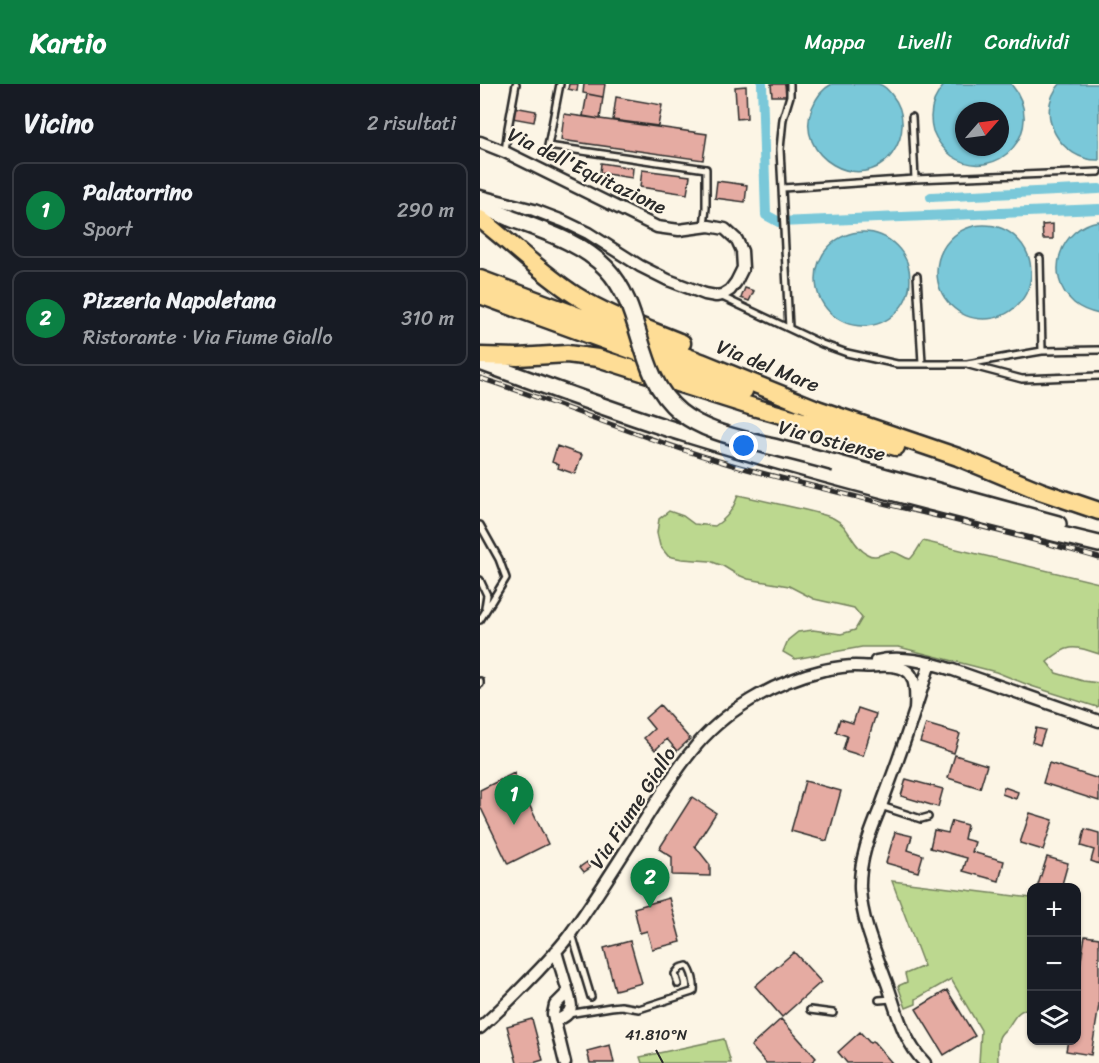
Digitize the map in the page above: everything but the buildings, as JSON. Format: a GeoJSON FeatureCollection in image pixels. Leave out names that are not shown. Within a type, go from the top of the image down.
{"type":"FeatureCollection","features":[{"type":"Feature","properties":{"kind":"main road","name":"Via Ostiense"},"geometry":{"type":"LineString","coordinates":[[480,205],[509,210],[577,246],[608,270],[620,285],[629,303],[645,357],[657,385],[685,416],[724,434],[1099,535]]}},
{"type":"Feature","properties":{"kind":"main road"},"geometry":{"type":"LineString","coordinates":[[480,219],[546,274],[587,303],[761,376],[880,431]]}},
{"type":"Feature","properties":{"kind":"main road","name":"Via del Mare"},"geometry":{"type":"LineString","coordinates":[[480,279],[701,362],[808,406],[958,457],[1040,491],[1099,511]]}},
{"type":"Feature","properties":{"kind":"main road","name":"Via del Mare"},"geometry":{"type":"LineString","coordinates":[[480,295],[896,447],[984,477],[1040,491]]}},
{"type":"Feature","properties":{"kind":"main road"},"geometry":{"type":"LineString","coordinates":[[480,356],[518,357],[567,354],[598,358],[753,407],[896,447]]}},
{"type":"Feature","properties":{"kind":"main road","name":"Via Ostiense"},"geometry":{"type":"LineString","coordinates":[[480,362],[663,427],[902,495],[1099,544]]}},
{"type":"Feature","properties":{"kind":"street","name":"Via dell'Equitazione"},"geometry":{"type":"LineString","coordinates":[[480,142],[505,152],[657,227],[679,230],[714,226],[725,229],[737,240],[742,251],[743,268],[730,290],[719,296]]}},
{"type":"Feature","properties":{"kind":"street"},"geometry":{"type":"LineString","coordinates":[[480,196],[509,210],[548,215],[582,230],[640,266],[685,287],[719,296]]}},
{"type":"Feature","properties":{"kind":"street","name":"Via Fiume Giallo"},"geometry":{"type":"LineString","coordinates":[[857,666],[894,658],[930,663],[1099,721]]}},
{"type":"Feature","properties":{"kind":"street","name":"Via Fiume Giallo"},"geometry":{"type":"LineString","coordinates":[[926,1063],[909,1042],[892,999],[867,926],[860,874],[864,854],[930,663]]}},
{"type":"Feature","properties":{"kind":"street","name":"Via Fiume Giallo"},"geometry":{"type":"LineString","coordinates":[[482,1026],[515,995],[572,932],[692,750],[709,732],[741,707],[781,685],[817,672],[840,667],[893,666],[902,667],[911,676],[916,687],[915,710]]}},
{"type":"Feature","properties":{"kind":"street"},"geometry":{"type":"LineString","coordinates":[[554,1021],[566,1014],[572,1003],[567,993],[556,951]]}},
{"type":"Feature","properties":{"kind":"street"},"geometry":{"type":"LineString","coordinates":[[565,1063],[554,1021],[554,1008],[567,993]]}},
{"type":"Feature","properties":{"kind":"street"},"geometry":{"type":"LineString","coordinates":[[480,1013],[482,1026]]}},
{"type":"Feature","properties":{"kind":"lane"},"geometry":{"type":"LineString","coordinates":[[505,152],[516,84]]}},
{"type":"Feature","properties":{"kind":"lane"},"geometry":{"type":"LineString","coordinates":[[560,84],[548,146],[706,169],[704,226]]}},
{"type":"Feature","properties":{"kind":"lane"},"geometry":{"type":"LineString","coordinates":[[789,328],[780,149],[783,120],[790,96],[790,84]]}},
{"type":"Feature","properties":{"kind":"lane"},"geometry":{"type":"LineString","coordinates":[[912,117],[915,178]]}},
{"type":"Feature","properties":{"kind":"lane"},"geometry":{"type":"LineString","coordinates":[[783,189],[915,178],[1099,172]]}},
{"type":"Feature","properties":{"kind":"lane"},"geometry":{"type":"LineString","coordinates":[[1040,258],[1042,351]]}},
{"type":"Feature","properties":{"kind":"lane"},"geometry":{"type":"LineString","coordinates":[[917,276],[922,363]]}},
{"type":"Feature","properties":{"kind":"lane"},"geometry":{"type":"LineString","coordinates":[[719,296],[822,344],[847,353],[897,364],[967,364],[1042,351],[1099,350]]}},
{"type":"Feature","properties":{"kind":"lane"},"geometry":{"type":"LineString","coordinates":[[967,364],[1022,379],[1099,376]]}},
{"type":"Feature","properties":{"kind":"lane"},"geometry":{"type":"LineString","coordinates":[[480,525],[499,559],[506,578],[480,620]]}},
{"type":"Feature","properties":{"kind":"lane"},"geometry":{"type":"LineString","coordinates":[[480,580],[487,596],[484,612]]}},
{"type":"Feature","properties":{"kind":"lane"},"geometry":{"type":"LineString","coordinates":[[881,806],[921,819],[928,817]]}},
{"type":"Feature","properties":{"kind":"lane"},"geometry":{"type":"LineString","coordinates":[[572,932],[591,997]]}},
{"type":"Feature","properties":{"kind":"lane"},"geometry":{"type":"LineString","coordinates":[[566,1014],[621,1006],[639,1009],[692,992],[694,987],[690,969],[687,966],[680,968],[675,974],[678,984]]}},
{"type":"Feature","properties":{"kind":"lane"},"geometry":{"type":"LineString","coordinates":[[879,1000],[892,999]]}},
{"type":"Feature","properties":{"kind":"lane"},"geometry":{"type":"LineString","coordinates":[[810,1010],[833,1013]]}},
{"type":"Feature","properties":{"kind":"green space"},"geometry":{"type":"Polygon","coordinates":[[[738,495],[808,510],[833,518],[839,521],[857,546],[871,556],[893,552],[910,559],[923,541],[1099,583],[1099,654],[1072,648],[1060,652],[1047,662],[1056,673],[1099,683],[1099,706],[1031,686],[996,672],[899,647],[862,647],[795,659],[783,652],[788,640],[798,632],[813,630],[841,634],[855,630],[862,618],[854,608],[814,599],[789,586],[748,579],[710,561],[668,556],[660,546],[657,533],[659,519],[669,511],[683,516],[694,524],[715,526],[729,513],[738,495]]]}},
{"type":"Feature","properties":{"kind":"green space"},"geometry":{"type":"Polygon","coordinates":[[[892,881],[1027,898],[1027,1009],[1013,1019],[1000,1036],[998,1063],[979,1063],[981,1030],[951,979],[916,999],[916,1004],[906,1008],[898,986],[907,982],[905,974],[924,966],[892,881]]]}},
{"type":"Feature","properties":{"kind":"green space"},"geometry":{"type":"Polygon","coordinates":[[[724,1039],[731,1063],[642,1063],[640,1057],[724,1039]]]}},
{"type":"Feature","properties":{"kind":"water"},"geometry":{"type":"Polygon","coordinates":[[[832,84],[878,84],[884,87],[897,102],[902,116],[899,140],[892,154],[879,166],[864,171],[848,171],[833,165],[821,155],[812,141],[809,125],[812,108],[825,88],[832,84]]]}},
{"type":"Feature","properties":{"kind":"water"},"geometry":{"type":"Polygon","coordinates":[[[945,84],[1011,84],[1021,101],[1024,118],[1021,134],[1009,151],[1009,102],[955,102],[955,156],[1003,156],[986,164],[969,163],[952,156],[938,141],[933,131],[931,118],[935,100],[945,84]]]}},
{"type":"Feature","properties":{"kind":"water"},"geometry":{"type":"Polygon","coordinates":[[[1060,84],[1099,84],[1099,160],[1073,153],[1055,134],[1050,121],[1049,109],[1052,96],[1060,84]]]}},
{"type":"Feature","properties":{"kind":"water"},"geometry":{"type":"Polygon","coordinates":[[[1099,221],[1099,314],[1074,303],[1059,280],[1058,267],[1060,254],[1074,233],[1085,225],[1099,221]]]}},
{"type":"Feature","properties":{"kind":"water"},"geometry":{"type":"Polygon","coordinates":[[[984,225],[1002,229],[1017,239],[1027,254],[1031,272],[1027,290],[1017,305],[1002,315],[984,319],[966,315],[951,305],[941,290],[937,272],[941,254],[951,239],[966,229],[984,225]]]}},
{"type":"Feature","properties":{"kind":"water"},"geometry":{"type":"Polygon","coordinates":[[[863,232],[881,236],[896,246],[906,261],[910,279],[906,297],[896,312],[881,322],[863,326],[845,322],[830,312],[820,297],[816,279],[820,261],[830,246],[845,236],[863,232]]]}},
{"type":"Feature","properties":{"kind":"waterway"},"geometry":{"type":"LineString","coordinates":[[762,84],[766,215],[779,222],[1099,209]]}},
{"type":"Feature","properties":{"kind":"waterway"},"geometry":{"type":"LineString","coordinates":[[931,197],[1099,189]]}},
{"type":"Feature","properties":{"kind":"railway"},"geometry":{"type":"LineString","coordinates":[[480,378],[729,464],[1099,558]]}},
{"type":"Feature","properties":{"kind":"place","name":"Palatorrino"},"geometry":{"type":"Point","coordinates":[514,825]}},
{"type":"Feature","properties":{"kind":"place","name":"Pizzeria Napoletana"},"geometry":{"type":"Point","coordinates":[650,908]}}]}
